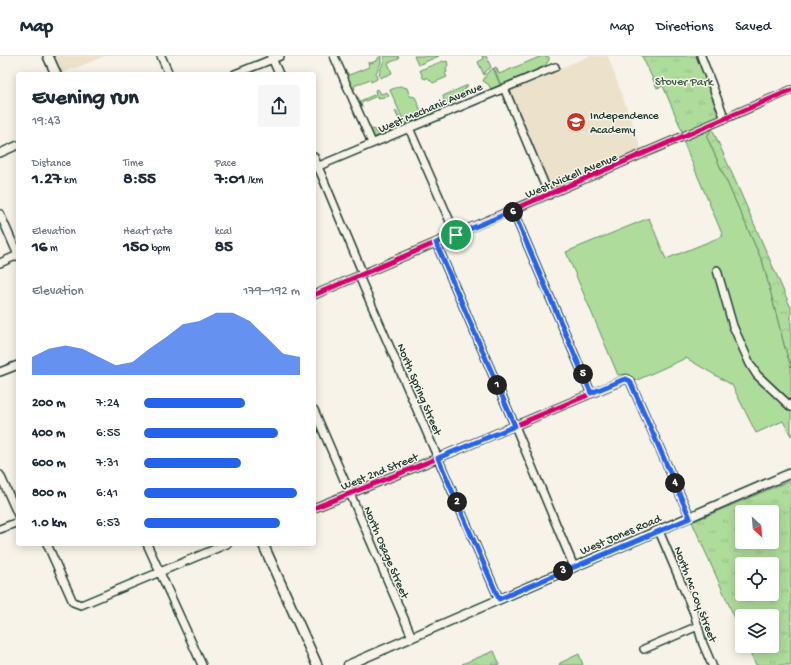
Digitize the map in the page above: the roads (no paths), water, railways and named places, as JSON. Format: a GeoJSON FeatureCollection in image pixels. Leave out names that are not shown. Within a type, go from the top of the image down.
{"type":"FeatureCollection","features":[{"type":"Feature","properties":{"kind":"main road"},"geometry":{"type":"LineString","coordinates":[[48,56],[55,72]]}},
{"type":"Feature","properties":{"kind":"main road"},"geometry":{"type":"LineString","coordinates":[[264,546],[317,665]]}},
{"type":"Feature","properties":{"kind":"street"},"geometry":{"type":"LineString","coordinates":[[161,56],[168,72]]}},
{"type":"Feature","properties":{"kind":"street"},"geometry":{"type":"LineString","coordinates":[[239,72],[272,57],[280,56]]}},
{"type":"Feature","properties":{"kind":"street"},"geometry":{"type":"LineString","coordinates":[[334,56],[372,143]]}},
{"type":"Feature","properties":{"kind":"street"},"geometry":{"type":"LineString","coordinates":[[701,56],[725,119]]}},
{"type":"Feature","properties":{"kind":"street"},"geometry":{"type":"LineString","coordinates":[[272,57],[278,72]]}},
{"type":"Feature","properties":{"kind":"street","name":"West Mechanic Avenue"},"geometry":{"type":"LineString","coordinates":[[316,167],[555,67]]}},
{"type":"Feature","properties":{"kind":"street"},"geometry":{"type":"LineString","coordinates":[[504,88],[548,195]]}},
{"type":"Feature","properties":{"kind":"street","name":"West Nickell Avenue"},"geometry":{"type":"LineString","coordinates":[[316,294],[513,211],[791,90]]}},
{"type":"Feature","properties":{"kind":"street"},"geometry":{"type":"LineString","coordinates":[[409,128],[456,235]]}},
{"type":"Feature","properties":{"kind":"street"},"geometry":{"type":"LineString","coordinates":[[0,153],[16,146]]}},
{"type":"Feature","properties":{"kind":"street","name":"North Spring Street"},"geometry":{"type":"LineString","coordinates":[[316,167],[499,599]]}},
{"type":"Feature","properties":{"kind":"street"},"geometry":{"type":"LineString","coordinates":[[513,211],[591,393]]}},
{"type":"Feature","properties":{"kind":"street"},"geometry":{"type":"LineString","coordinates":[[0,214],[16,250]]}},
{"type":"Feature","properties":{"kind":"street"},"geometry":{"type":"LineString","coordinates":[[436,243],[574,567]]}},
{"type":"Feature","properties":{"kind":"street"},"geometry":{"type":"LineString","coordinates":[[0,263],[16,256]]}},
{"type":"Feature","properties":{"kind":"street"},"geometry":{"type":"LineString","coordinates":[[718,270],[733,326],[750,364],[760,379],[791,407]]}},
{"type":"Feature","properties":{"kind":"street"},"geometry":{"type":"LineString","coordinates":[[0,372],[16,366]]}},
{"type":"Feature","properties":{"kind":"street","name":"West 2nd Street"},"geometry":{"type":"LineString","coordinates":[[316,507],[626,379],[630,381],[690,518]]}},
{"type":"Feature","properties":{"kind":"street","name":"North Osage Street"},"geometry":{"type":"LineString","coordinates":[[316,415],[412,637]]}},
{"type":"Feature","properties":{"kind":"street","name":"West Jones Road"},"geometry":{"type":"LineString","coordinates":[[348,665],[791,473]]}},
{"type":"Feature","properties":{"kind":"street"},"geometry":{"type":"LineString","coordinates":[[0,475],[16,511]]}},
{"type":"Feature","properties":{"kind":"street"},"geometry":{"type":"LineString","coordinates":[[0,529],[16,523]]}},
{"type":"Feature","properties":{"kind":"street","name":"North Mc Coy Street"},"geometry":{"type":"LineString","coordinates":[[659,531],[698,626],[703,644],[712,665]]}},
{"type":"Feature","properties":{"kind":"street"},"geometry":{"type":"LineString","coordinates":[[48,546],[73,602],[81,605],[222,546]]}},
{"type":"Feature","properties":{"kind":"street"},"geometry":{"type":"LineString","coordinates":[[148,546],[202,665]]}},
{"type":"Feature","properties":{"kind":"street"},"geometry":{"type":"LineString","coordinates":[[644,649],[698,626]]}},
{"type":"Feature","properties":{"kind":"place","name":"Independence Academy"},"geometry":{"type":"Point","coordinates":[576,122]}},
{"type":"Feature","properties":{"kind":"park label","name":"Stover Park"},"geometry":{"type":"Point","coordinates":[684,81]}}]}
